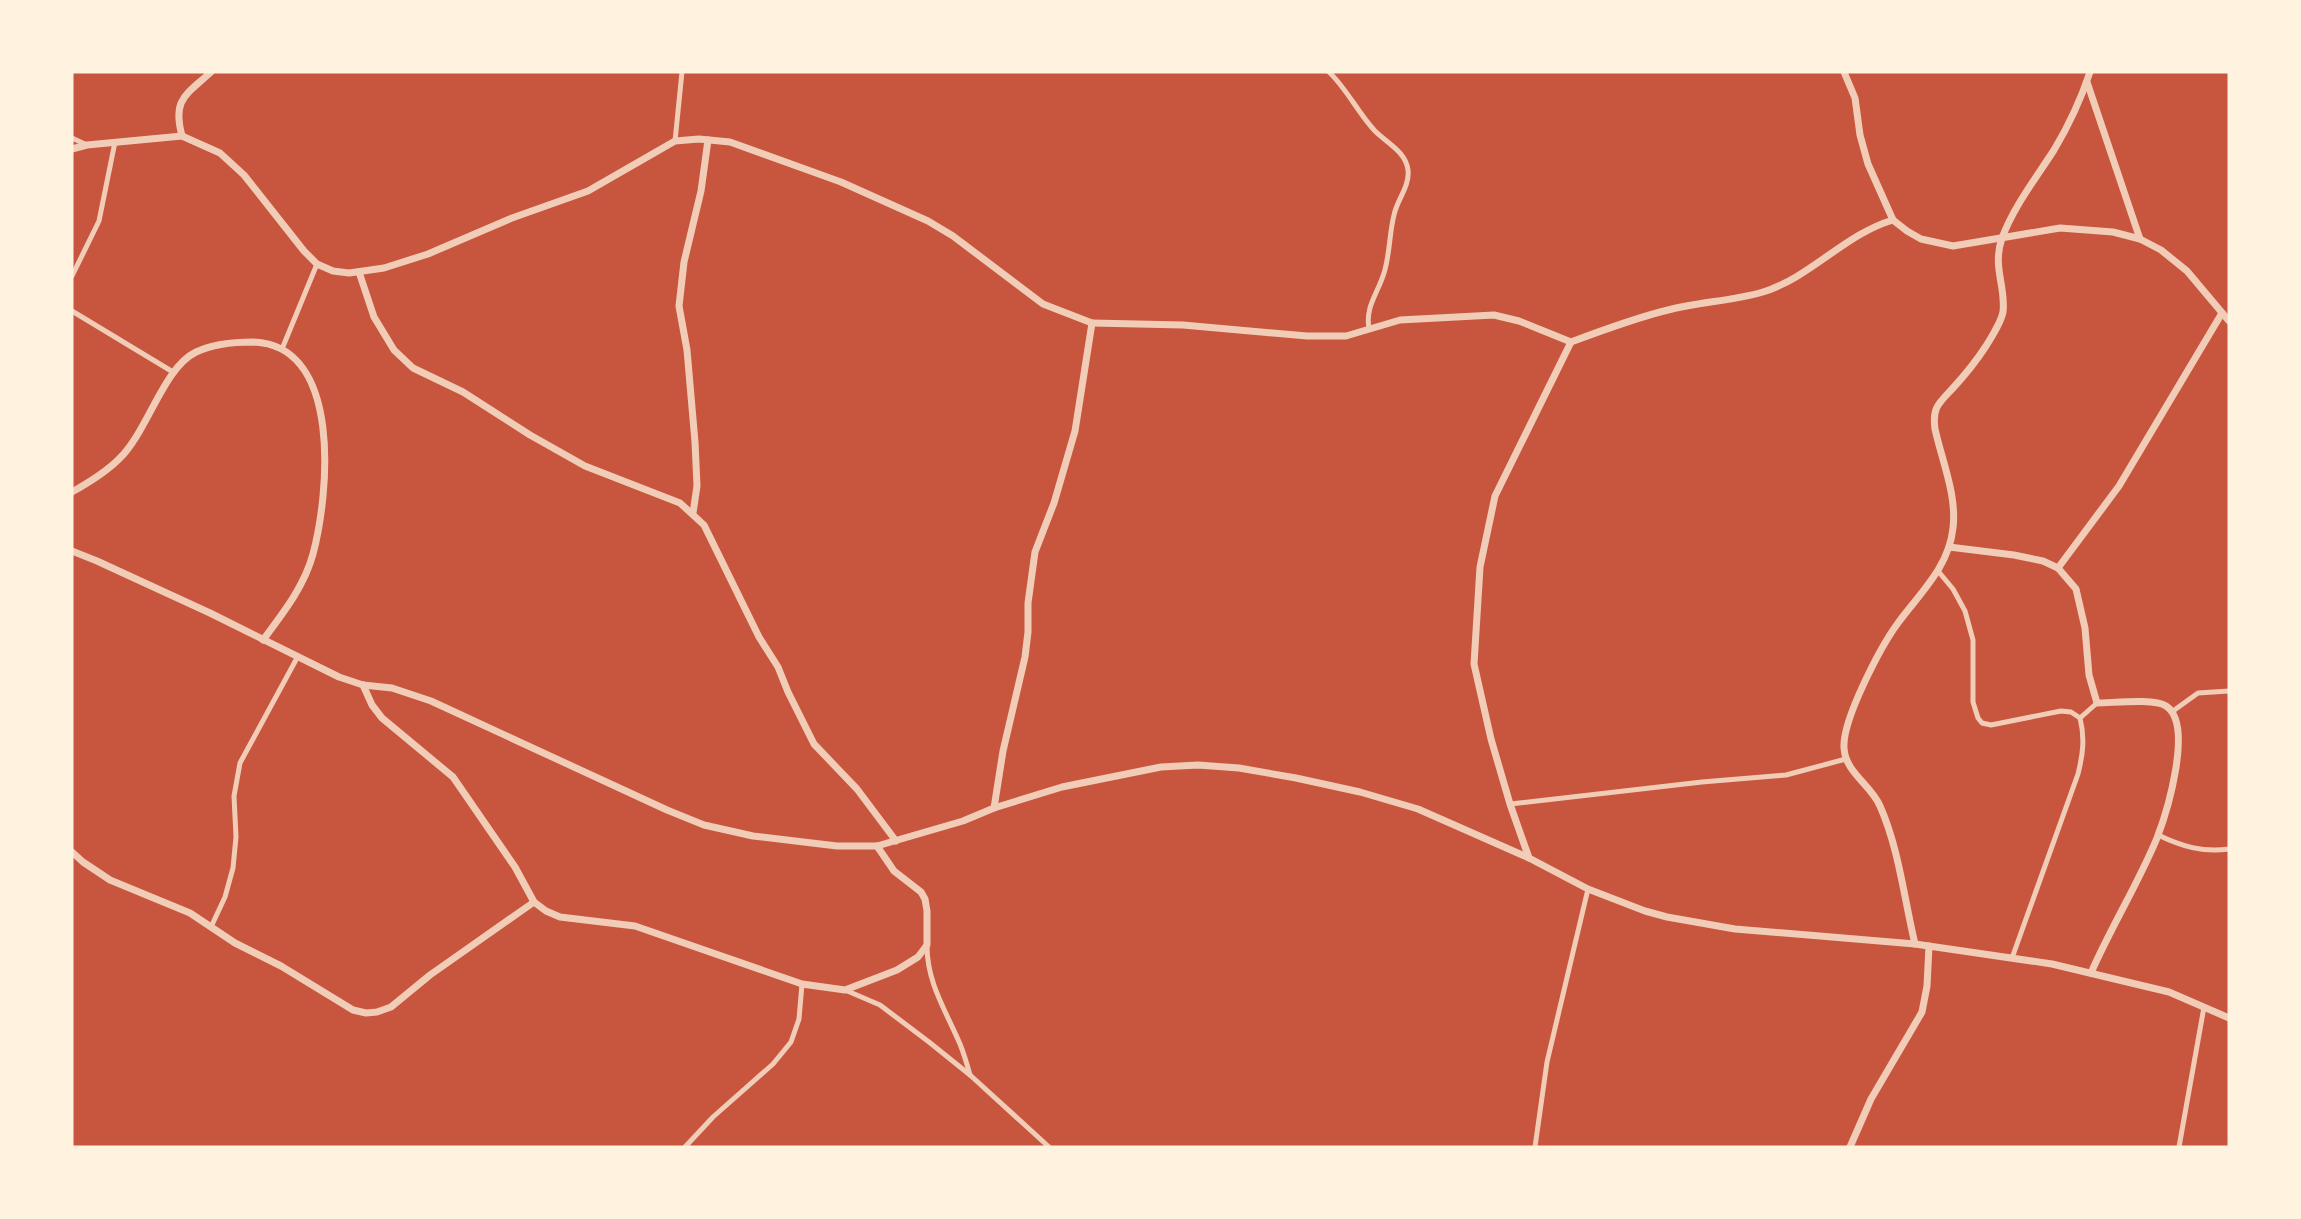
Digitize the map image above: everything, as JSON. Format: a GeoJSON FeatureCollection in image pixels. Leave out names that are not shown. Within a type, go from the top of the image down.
{"type":"FeatureCollection","features":[{"type":"Feature","properties":{"kind":"street"},"geometry":{"type":"LineString","coordinates":[[182,136],[177,121],[178,105],[192,88],[211,72]]}},
{"type":"Feature","properties":{"kind":"street"},"geometry":{"type":"LineString","coordinates":[[1844,72],[1855,98],[1864,151],[1893,220],[1921,239],[1938,244],[1962,245],[2060,228],[2113,232],[2140,239],[2161,250],[2187,271],[2229,321]]}},
{"type":"Feature","properties":{"kind":"street"},"geometry":{"type":"LineString","coordinates":[[1915,944],[1891,832],[1876,796],[1846,759],[1844,739],[1852,711],[1897,624],[1930,586],[1948,547],[1953,531],[1954,511],[1934,419],[1939,401],[1953,388],[1983,350],[2003,315],[1997,267],[2002,238],[2028,188],[2076,110],[2090,72]]}},
{"type":"Feature","properties":{"kind":"street"},"geometry":{"type":"LineString","coordinates":[[2087,81],[2140,239]]}},
{"type":"Feature","properties":{"kind":"street"},"geometry":{"type":"LineString","coordinates":[[72,149],[87,145],[182,136],[220,153],[244,175],[317,264],[333,271],[359,272],[384,268],[428,254],[512,218],[589,191],[675,141],[730,142],[841,182],[918,216],[953,236],[1042,304],[1092,323],[1183,325],[1307,336],[1346,336],[1400,320],[1494,315],[1519,321],[1572,342]]}},
{"type":"Feature","properties":{"kind":"street"},"geometry":{"type":"LineString","coordinates":[[693,513],[697,486],[694,420],[687,350],[679,306],[684,262],[701,191],[708,140]]}},
{"type":"Feature","properties":{"kind":"street"},"geometry":{"type":"LineString","coordinates":[[1529,858],[1491,739],[1474,664],[1480,567],[1495,496],[1572,342],[1614,325],[1670,309],[1764,292],[1796,277],[1875,226],[1893,220]]}},
{"type":"Feature","properties":{"kind":"street"},"geometry":{"type":"LineString","coordinates":[[359,272],[374,317],[394,350],[413,368],[463,392],[577,461],[661,494],[693,513],[704,525],[753,626],[778,667],[814,744],[857,789],[896,841]]}},
{"type":"Feature","properties":{"kind":"street"},"geometry":{"type":"LineString","coordinates":[[2058,568],[2119,486],[2221,313]]}},
{"type":"Feature","properties":{"kind":"street"},"geometry":{"type":"LineString","coordinates":[[994,808],[1003,751],[1025,657],[1028,603],[1035,552],[1054,503],[1075,431],[1092,323]]}},
{"type":"Feature","properties":{"kind":"street"},"geometry":{"type":"LineString","coordinates":[[72,492],[120,458],[146,422],[173,372],[194,353],[213,345],[242,342],[267,343],[282,349],[298,362],[311,380],[318,398],[323,428],[322,517],[313,556],[300,589],[263,640]]}},
{"type":"Feature","properties":{"kind":"street"},"geometry":{"type":"LineString","coordinates":[[1948,547],[2014,555],[2043,561],[2058,568],[2076,589],[2085,628],[2089,676],[2097,703],[2163,704],[2173,711],[2179,757],[2158,835],[2091,972]]}},
{"type":"Feature","properties":{"kind":"street"},"geometry":{"type":"LineString","coordinates":[[72,551],[135,578],[338,677],[363,685],[392,688],[431,701],[704,825],[753,836],[837,846],[877,846],[963,821],[1062,786],[1161,767],[1198,765],[1239,768],[1296,778],[1418,809],[1529,858],[1588,889],[1667,917],[1735,929],[1915,944],[2091,972],[2169,992],[2229,1018]]}},
{"type":"Feature","properties":{"kind":"street"},"geometry":{"type":"LineString","coordinates":[[363,685],[372,705],[382,718],[453,777],[501,845],[534,902],[560,917],[635,926],[802,984],[845,990],[897,970],[918,957],[927,946],[925,898],[894,872],[877,846]]}},
{"type":"Feature","properties":{"kind":"street"},"geometry":{"type":"LineString","coordinates":[[72,852],[110,880],[190,913],[235,943],[354,1010],[366,1013],[391,1007],[430,975],[534,902]]}},
{"type":"Feature","properties":{"kind":"street"},"geometry":{"type":"LineString","coordinates":[[1850,1147],[1871,1099],[1922,1012],[1927,986],[1929,946]]}},
{"type":"Feature","properties":{"kind":"lane"},"geometry":{"type":"LineString","coordinates":[[675,141],[682,72]]}},
{"type":"Feature","properties":{"kind":"lane"},"geometry":{"type":"LineString","coordinates":[[1329,72],[1351,97],[1372,128],[1406,160],[1408,171],[1407,184],[1394,214],[1384,274],[1368,309],[1369,328]]}},
{"type":"Feature","properties":{"kind":"lane"},"geometry":{"type":"LineString","coordinates":[[72,138],[87,145]]}},
{"type":"Feature","properties":{"kind":"lane"},"geometry":{"type":"LineString","coordinates":[[72,276],[99,221],[115,142]]}},
{"type":"Feature","properties":{"kind":"lane"},"geometry":{"type":"LineString","coordinates":[[282,349],[317,264]]}},
{"type":"Feature","properties":{"kind":"lane"},"geometry":{"type":"LineString","coordinates":[[72,311],[173,372]]}},
{"type":"Feature","properties":{"kind":"lane"},"geometry":{"type":"LineString","coordinates":[[1938,571],[1953,589],[1968,621],[1973,653],[1973,702],[1982,723],[1992,724],[2061,711],[2071,712],[2080,718],[2084,743],[2078,774],[2012,958]]}},
{"type":"Feature","properties":{"kind":"lane"},"geometry":{"type":"LineString","coordinates":[[211,927],[225,897],[233,868],[236,837],[234,796],[240,763],[297,658]]}},
{"type":"Feature","properties":{"kind":"lane"},"geometry":{"type":"LineString","coordinates":[[2173,711],[2198,692],[2229,691]]}},
{"type":"Feature","properties":{"kind":"lane"},"geometry":{"type":"LineString","coordinates":[[2080,718],[2097,703]]}},
{"type":"Feature","properties":{"kind":"lane"},"geometry":{"type":"LineString","coordinates":[[1510,804],[1786,775],[1846,759]]}},
{"type":"Feature","properties":{"kind":"lane"},"geometry":{"type":"LineString","coordinates":[[2158,835],[2181,846],[2214,851],[2229,849]]}},
{"type":"Feature","properties":{"kind":"lane"},"geometry":{"type":"LineString","coordinates":[[1535,1147],[1547,1062],[1588,889]]}},
{"type":"Feature","properties":{"kind":"lane"},"geometry":{"type":"LineString","coordinates":[[927,946],[931,981],[961,1045],[970,1075]]}},
{"type":"Feature","properties":{"kind":"lane"},"geometry":{"type":"LineString","coordinates":[[685,1147],[713,1116],[773,1064],[791,1042],[799,1019],[802,984]]}},
{"type":"Feature","properties":{"kind":"lane"},"geometry":{"type":"LineString","coordinates":[[845,990],[880,1005],[970,1075],[1049,1147]]}},
{"type":"Feature","properties":{"kind":"lane"},"geometry":{"type":"LineString","coordinates":[[2179,1147],[2204,1007]]}}]}
